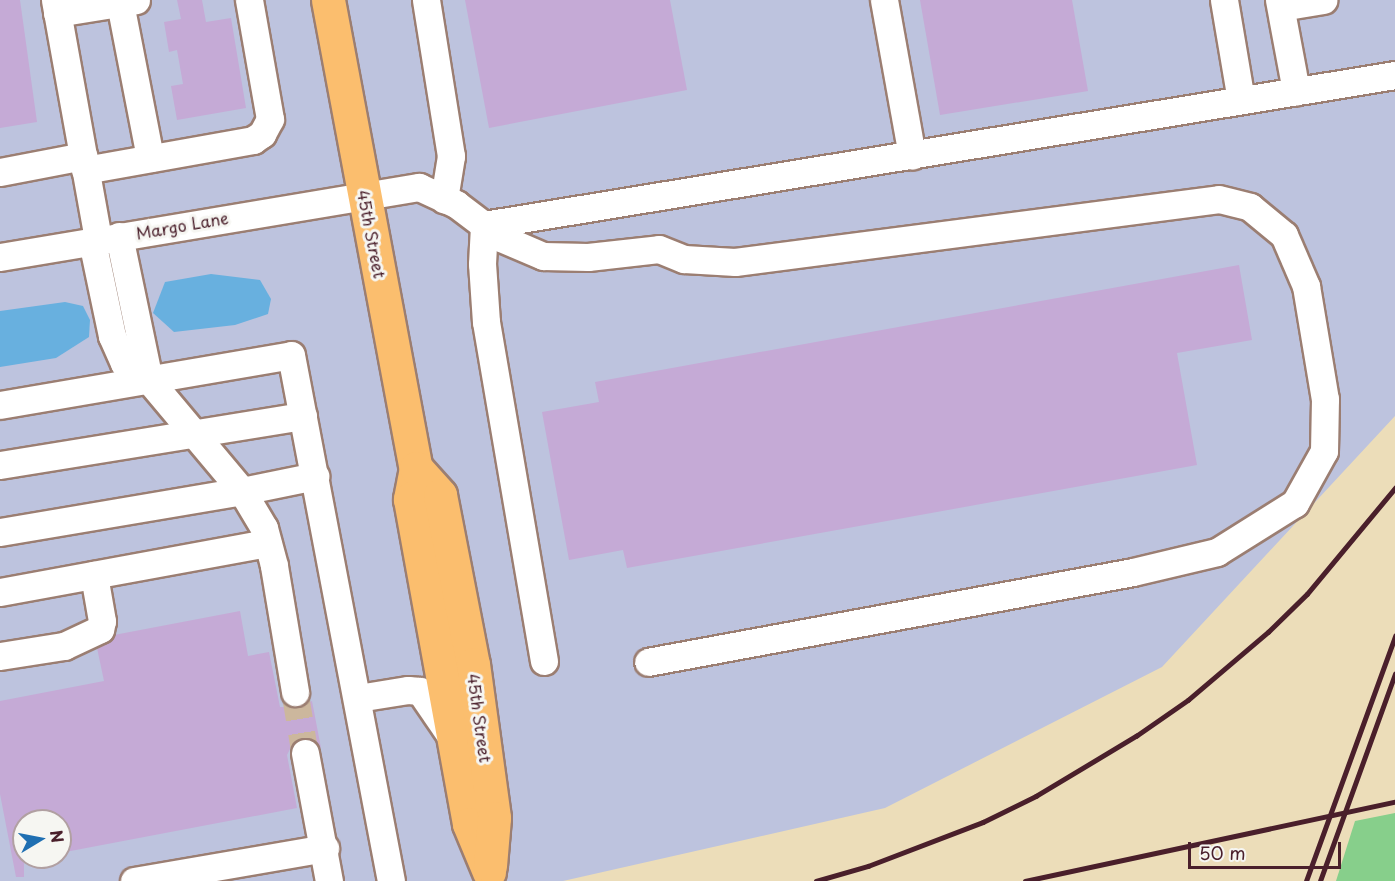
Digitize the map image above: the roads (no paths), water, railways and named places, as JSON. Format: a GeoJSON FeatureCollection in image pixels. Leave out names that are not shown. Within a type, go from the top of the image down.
{"type":"FeatureCollection","features":[{"type":"Feature","properties":{"kind":"main road","name":"45th Street"},"geometry":{"type":"LineString","coordinates":[[328,0],[416,468],[410,499],[469,824],[490,877]]}},
{"type":"Feature","properties":{"kind":"main road","name":"45th Street"},"geometry":{"type":"LineString","coordinates":[[416,468],[440,495],[473,664],[494,818],[490,877]]}},
{"type":"Feature","properties":{"kind":"street"},"geometry":{"type":"LineString","coordinates":[[0,172],[150,158],[254,140],[267,127],[270,119],[249,0]]}},
{"type":"Feature","properties":{"kind":"street"},"geometry":{"type":"LineString","coordinates":[[426,0],[451,156],[444,199]]}},
{"type":"Feature","properties":{"kind":"street"},"geometry":{"type":"LineString","coordinates":[[884,0],[912,156]]}},
{"type":"Feature","properties":{"kind":"street"},"geometry":{"type":"LineString","coordinates":[[1224,0],[1240,100]]}},
{"type":"Feature","properties":{"kind":"street"},"geometry":{"type":"LineString","coordinates":[[1296,91],[1280,4],[1323,0]]}},
{"type":"Feature","properties":{"kind":"street"},"geometry":{"type":"LineString","coordinates":[[150,158],[131,1],[56,7],[84,163],[103,239],[149,380],[242,491],[264,528],[295,692]]}},
{"type":"Feature","properties":{"kind":"street"},"geometry":{"type":"LineString","coordinates":[[544,661],[486,322],[483,264],[484,225],[1395,75]]}},
{"type":"Feature","properties":{"kind":"street","name":"Margo Lane"},"geometry":{"type":"LineString","coordinates":[[0,257],[364,194],[419,187],[444,199],[501,238],[543,256],[588,257],[659,249],[684,259],[735,262],[1219,199],[1250,207],[1284,235],[1306,286],[1325,399],[1324,450],[1295,503],[1217,552],[1122,574],[648,662]]}},
{"type":"Feature","properties":{"kind":"street"},"geometry":{"type":"LineString","coordinates":[[0,405],[291,356],[358,698],[391,881]]}},
{"type":"Feature","properties":{"kind":"street"},"geometry":{"type":"LineString","coordinates":[[0,465],[192,432],[303,416]]}},
{"type":"Feature","properties":{"kind":"street"},"geometry":{"type":"LineString","coordinates":[[0,532],[242,491],[315,476]]}},
{"type":"Feature","properties":{"kind":"street"},"geometry":{"type":"LineString","coordinates":[[0,592],[268,543]]}},
{"type":"Feature","properties":{"kind":"street"},"geometry":{"type":"LineString","coordinates":[[0,656],[64,646],[100,629],[102,621],[94,575]]}},
{"type":"Feature","properties":{"kind":"street"},"geometry":{"type":"LineString","coordinates":[[358,698],[408,690],[420,691],[454,740]]}},
{"type":"Feature","properties":{"kind":"street"},"geometry":{"type":"LineString","coordinates":[[305,753],[325,848],[329,881]]}},
{"type":"Feature","properties":{"kind":"street"},"geometry":{"type":"LineString","coordinates":[[134,881],[325,848]]}},
{"type":"Feature","properties":{"kind":"water"},"geometry":{"type":"Polygon","coordinates":[[[211,274],[260,280],[271,299],[268,314],[235,325],[174,332],[153,313],[165,282],[211,274]]]}},
{"type":"Feature","properties":{"kind":"water"},"geometry":{"type":"Polygon","coordinates":[[[65,302],[83,306],[90,320],[89,337],[56,358],[0,367],[0,311],[65,302]]]}},
{"type":"Feature","properties":{"kind":"tunnel"},"geometry":{"type":"LineString","coordinates":[[295,692],[305,753]]}},
{"type":"Feature","properties":{"kind":"railway"},"geometry":{"type":"LineString","coordinates":[[816,881],[868,866],[983,822],[1036,796],[1136,736],[1188,700],[1268,632],[1307,594],[1395,488]]}},
{"type":"Feature","properties":{"kind":"railway"},"geometry":{"type":"LineString","coordinates":[[1306,881],[1395,636]]}},
{"type":"Feature","properties":{"kind":"railway"},"geometry":{"type":"LineString","coordinates":[[1320,881],[1395,674]]}},
{"type":"Feature","properties":{"kind":"railway"},"geometry":{"type":"LineString","coordinates":[[1025,881],[1395,802]]}}]}
